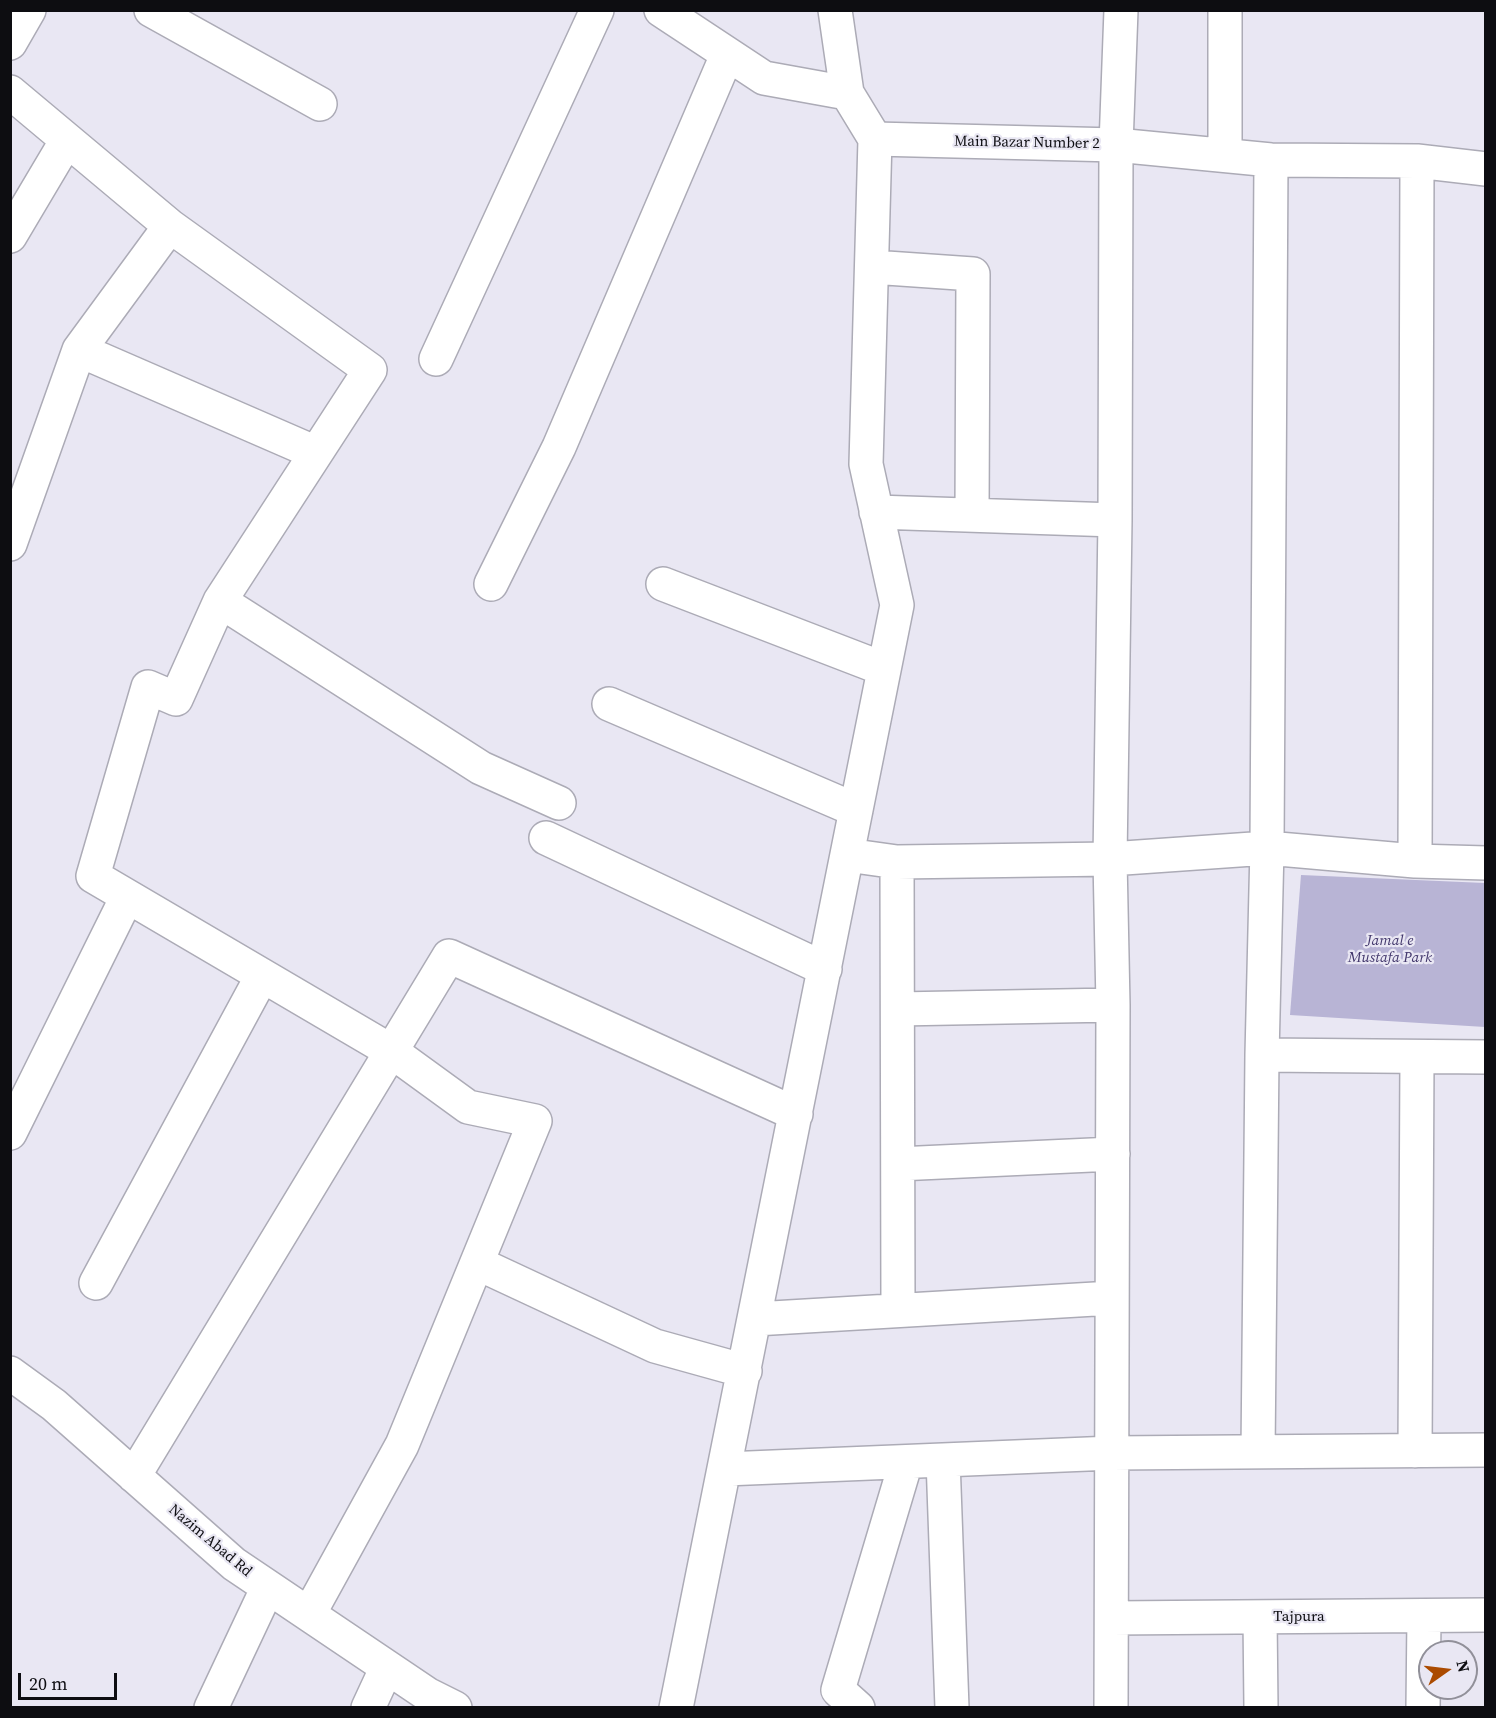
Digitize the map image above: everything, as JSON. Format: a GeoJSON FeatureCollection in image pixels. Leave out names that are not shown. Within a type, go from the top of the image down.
{"type":"FeatureCollection","features":[{"type":"Feature","properties":{"kind":"street"},"geometry":{"type":"LineString","coordinates":[[10,44],[29,10]]}},
{"type":"Feature","properties":{"kind":"street"},"geometry":{"type":"LineString","coordinates":[[151,10],[320,104]]}},
{"type":"Feature","properties":{"kind":"street"},"geometry":{"type":"LineString","coordinates":[[436,359],[597,10]]}},
{"type":"Feature","properties":{"kind":"street"},"geometry":{"type":"LineString","coordinates":[[676,1707],[897,605],[866,464],[875,139],[847,93],[835,10]]}},
{"type":"Feature","properties":{"kind":"street","name":"Main Bazar Number 2"},"geometry":{"type":"LineString","coordinates":[[875,139],[1116,145],[1121,10]]}},
{"type":"Feature","properties":{"kind":"street"},"geometry":{"type":"LineString","coordinates":[[1225,10],[1225,155]]}},
{"type":"Feature","properties":{"kind":"street"},"geometry":{"type":"LineString","coordinates":[[672,14],[727,55],[764,78],[847,93]]}},
{"type":"Feature","properties":{"kind":"street"},"geometry":{"type":"LineString","coordinates":[[491,584],[559,447],[727,55]]}},
{"type":"Feature","properties":{"kind":"street"},"geometry":{"type":"LineString","coordinates":[[10,92],[170,226],[370,370],[220,601],[176,699],[148,687],[93,876],[392,1051],[468,1107],[535,1121],[402,1445],[309,1614]]}},
{"type":"Feature","properties":{"kind":"street"},"geometry":{"type":"LineString","coordinates":[[10,236],[67,140]]}},
{"type":"Feature","properties":{"kind":"street"},"geometry":{"type":"LineString","coordinates":[[1111,1707],[1113,1005],[1110,859],[1115,520],[1116,145],[1271,160],[1417,161],[1485,169]]}},
{"type":"Feature","properties":{"kind":"street"},"geometry":{"type":"LineString","coordinates":[[1258,1452],[1262,1055],[1267,848],[1271,160]]}},
{"type":"Feature","properties":{"kind":"street"},"geometry":{"type":"LineString","coordinates":[[1415,861],[1417,161]]}},
{"type":"Feature","properties":{"kind":"street"},"geometry":{"type":"LineString","coordinates":[[10,544],[79,350],[170,226]]}},
{"type":"Feature","properties":{"kind":"street"},"geometry":{"type":"LineString","coordinates":[[872,267],[974,274],[972,515]]}},
{"type":"Feature","properties":{"kind":"street"},"geometry":{"type":"LineString","coordinates":[[79,350],[316,453]]}},
{"type":"Feature","properties":{"kind":"street"},"geometry":{"type":"LineString","coordinates":[[876,513],[1115,520]]}},
{"type":"Feature","properties":{"kind":"street"},"geometry":{"type":"LineString","coordinates":[[663,584],[884,669]]}},
{"type":"Feature","properties":{"kind":"street"},"geometry":{"type":"LineString","coordinates":[[220,601],[481,768],[559,803]]}},
{"type":"Feature","properties":{"kind":"street"},"geometry":{"type":"LineString","coordinates":[[609,704],[856,810]]}},
{"type":"Feature","properties":{"kind":"street"},"geometry":{"type":"LineString","coordinates":[[546,838],[825,969]]}},
{"type":"Feature","properties":{"kind":"street"},"geometry":{"type":"LineString","coordinates":[[847,855],[897,862],[1110,859],[1267,848],[1415,861],[1485,863]]}},
{"type":"Feature","properties":{"kind":"street"},"geometry":{"type":"LineString","coordinates":[[897,862],[898,1310]]}},
{"type":"Feature","properties":{"kind":"street"},"geometry":{"type":"LineString","coordinates":[[10,1133],[128,897]]}},
{"type":"Feature","properties":{"kind":"street"},"geometry":{"type":"LineString","coordinates":[[134,1476],[449,956],[796,1114]]}},
{"type":"Feature","properties":{"kind":"street"},"geometry":{"type":"LineString","coordinates":[[96,1283],[262,976]]}},
{"type":"Feature","properties":{"kind":"street"},"geometry":{"type":"LineString","coordinates":[[898,1009],[1113,1005]]}},
{"type":"Feature","properties":{"kind":"street"},"geometry":{"type":"LineString","coordinates":[[1262,1055],[1485,1057]]}},
{"type":"Feature","properties":{"kind":"street"},"geometry":{"type":"LineString","coordinates":[[1415,1451],[1417,1057]]}},
{"type":"Feature","properties":{"kind":"street"},"geometry":{"type":"LineString","coordinates":[[898,1164],[1113,1154]]}},
{"type":"Feature","properties":{"kind":"street"},"geometry":{"type":"LineString","coordinates":[[477,1263],[656,1346],[745,1371]]}},
{"type":"Feature","properties":{"kind":"street"},"geometry":{"type":"LineString","coordinates":[[755,1319],[1112,1298]]}},
{"type":"Feature","properties":{"kind":"street","name":"Nazim Abad Rd"},"geometry":{"type":"LineString","coordinates":[[10,1373],[54,1405],[234,1564],[427,1694],[455,1707]]}},
{"type":"Feature","properties":{"kind":"street"},"geometry":{"type":"LineString","coordinates":[[725,1470],[1112,1453],[1485,1450]]}},
{"type":"Feature","properties":{"kind":"street"},"geometry":{"type":"LineString","coordinates":[[943,1460],[952,1707]]}},
{"type":"Feature","properties":{"kind":"street"},"geometry":{"type":"LineString","coordinates":[[858,1707],[838,1690],[906,1462]]}},
{"type":"Feature","properties":{"kind":"street"},"geometry":{"type":"LineString","coordinates":[[212,1707],[268,1587]]}},
{"type":"Feature","properties":{"kind":"street","name":"Tajpura"},"geometry":{"type":"LineString","coordinates":[[1112,1618],[1485,1615]]}},
{"type":"Feature","properties":{"kind":"street"},"geometry":{"type":"LineString","coordinates":[[1423,1707],[1424,1616]]}},
{"type":"Feature","properties":{"kind":"street"},"geometry":{"type":"LineString","coordinates":[[1260,1617],[1261,1707]]}},
{"type":"Feature","properties":{"kind":"street"},"geometry":{"type":"LineString","coordinates":[[368,1707],[387,1667]]}},
{"type":"Feature","properties":{"kind":"green space","name":"Jamal e Mustafa Park"},"geometry":{"type":"Polygon","coordinates":[[[1301,875],[1485,883],[1485,1027],[1290,1015],[1301,875]]]}}]}
